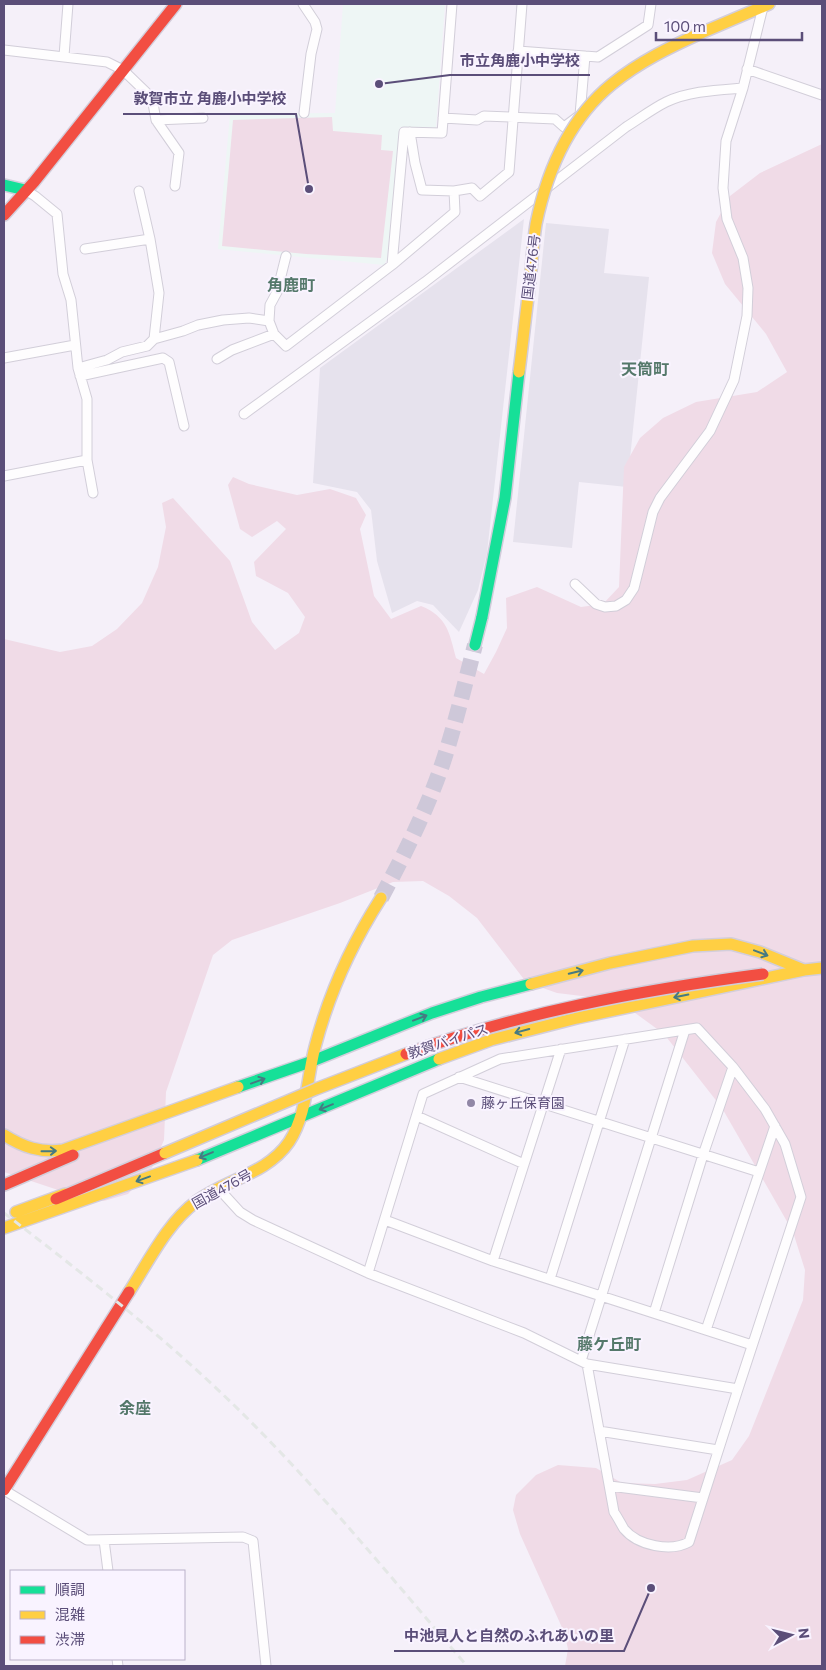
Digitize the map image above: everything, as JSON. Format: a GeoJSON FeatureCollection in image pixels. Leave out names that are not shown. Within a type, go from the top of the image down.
{"type":"FeatureCollection","features":[{"type":"Feature","properties":{"kind":"main road"},"geometry":{"type":"LineString","coordinates":[[4,215],[176,4]]}},
{"type":"Feature","properties":{"kind":"main road","name":"国道476号"},"geometry":{"type":"LineString","coordinates":[[475,646],[505,498],[535,233],[540,204],[561,146],[573,127],[600,94],[640,63],[676,44],[766,5]]}},
{"type":"Feature","properties":{"kind":"main road"},"geometry":{"type":"LineString","coordinates":[[4,185],[25,190]]}},
{"type":"Feature","properties":{"kind":"main road","name":"国道476号"},"geometry":{"type":"LineString","coordinates":[[4,1490],[168,1231],[190,1206],[203,1197],[272,1161],[290,1142],[300,1118],[310,1062],[320,1029],[345,961],[361,929],[381,898]]}},
{"type":"Feature","properties":{"kind":"main road"},"geometry":{"type":"LineString","coordinates":[[4,1135],[27,1148],[40,1152],[52,1152],[76,1146],[310,1062],[374,1035],[481,997],[666,950],[715,944],[746,947],[804,970]]}},
{"type":"Feature","properties":{"kind":"main road","name":"敦賀バイパス"},"geometry":{"type":"LineString","coordinates":[[4,1222],[310,1092],[470,1032],[584,1002],[684,985],[763,977],[822,968]]}},
{"type":"Feature","properties":{"kind":"main road"},"geometry":{"type":"LineString","coordinates":[[4,1228],[189,1163],[454,1053],[526,1030],[763,977]]}},
{"type":"Feature","properties":{"kind":"main road"},"geometry":{"type":"LineString","coordinates":[[4,1185],[151,1119]]}},
{"type":"Feature","properties":{"kind":"main road","name":"敦賀バイパス"},"geometry":{"type":"LineString","coordinates":[[4,1216],[93,1183]]}},
{"type":"Feature","properties":{"kind":"street"},"geometry":{"type":"LineString","coordinates":[[64,56],[68,4]]}},
{"type":"Feature","properties":{"kind":"street"},"geometry":{"type":"LineString","coordinates":[[303,4],[318,30],[311,54],[304,113]]}},
{"type":"Feature","properties":{"kind":"street"},"geometry":{"type":"LineString","coordinates":[[392,265],[404,132],[442,133],[452,4]]}},
{"type":"Feature","properties":{"kind":"street"},"geometry":{"type":"LineString","coordinates":[[410,132],[422,190],[454,191],[472,188],[480,196],[509,172],[522,4]]}},
{"type":"Feature","properties":{"kind":"street"},"geometry":{"type":"LineString","coordinates":[[518,51],[598,57],[648,24],[651,4]]}},
{"type":"Feature","properties":{"kind":"street"},"geometry":{"type":"LineString","coordinates":[[575,584],[596,604],[605,607],[616,606],[626,600],[634,588],[653,512],[660,498],[710,430],[734,380],[747,316],[748,288],[742,258],[727,219],[723,188],[726,141],[766,5]]}},
{"type":"Feature","properties":{"kind":"street"},"geometry":{"type":"LineString","coordinates":[[4,50],[107,62],[123,70],[152,98],[156,120],[179,153],[175,186]]}},
{"type":"Feature","properties":{"kind":"street"},"geometry":{"type":"LineString","coordinates":[[443,118],[477,120],[484,116],[555,120],[564,127],[580,116],[584,56]]}},
{"type":"Feature","properties":{"kind":"street"},"geometry":{"type":"LineString","coordinates":[[747,69],[822,92]]}},
{"type":"Feature","properties":{"kind":"street"},"geometry":{"type":"LineString","coordinates":[[244,414],[425,282],[618,133],[653,109],[667,101],[686,96],[743,88]]}},
{"type":"Feature","properties":{"kind":"street"},"geometry":{"type":"LineString","coordinates":[[156,120],[203,118]]}},
{"type":"Feature","properties":{"kind":"street"},"geometry":{"type":"LineString","coordinates":[[25,190],[57,214],[63,274],[72,310],[79,372],[87,399],[88,460],[93,493]]}},
{"type":"Feature","properties":{"kind":"street"},"geometry":{"type":"LineString","coordinates":[[139,191],[150,239],[158,293],[154,339]]}},
{"type":"Feature","properties":{"kind":"street"},"geometry":{"type":"LineString","coordinates":[[286,256],[277,292],[270,305],[269,322],[274,334],[286,346],[392,265],[455,212],[454,191]]}},
{"type":"Feature","properties":{"kind":"street"},"geometry":{"type":"LineString","coordinates":[[85,248],[150,239]]}},
{"type":"Feature","properties":{"kind":"street"},"geometry":{"type":"LineString","coordinates":[[79,372],[122,352],[147,346],[154,339],[198,325],[223,320],[249,318],[269,322]]}},
{"type":"Feature","properties":{"kind":"street"},"geometry":{"type":"LineString","coordinates":[[217,359],[232,350],[274,334]]}},
{"type":"Feature","properties":{"kind":"street"},"geometry":{"type":"LineString","coordinates":[[4,358],[75,345]]}},
{"type":"Feature","properties":{"kind":"street"},"geometry":{"type":"LineString","coordinates":[[79,372],[164,358],[170,362],[184,426]]}},
{"type":"Feature","properties":{"kind":"street"},"geometry":{"type":"LineString","coordinates":[[4,476],[88,460]]}},
{"type":"Feature","properties":{"kind":"street"},"geometry":{"type":"LineString","coordinates":[[368,1273],[424,1094],[500,1059],[697,1028],[733,1067],[765,1109],[785,1144],[802,1197],[689,1542],[681,1546],[660,1547],[638,1539],[625,1530],[614,1512],[584,1363],[602,1296],[685,1030]]}},
{"type":"Feature","properties":{"kind":"street"},"geometry":{"type":"LineString","coordinates":[[550,1279],[625,1039]]}},
{"type":"Feature","properties":{"kind":"street"},"geometry":{"type":"LineString","coordinates":[[493,1261],[561,1049]]}},
{"type":"Feature","properties":{"kind":"street"},"geometry":{"type":"LineString","coordinates":[[654,1313],[703,1155],[733,1067]]}},
{"type":"Feature","properties":{"kind":"street"},"geometry":{"type":"LineString","coordinates":[[458,1077],[759,1172]]}},
{"type":"Feature","properties":{"kind":"street"},"geometry":{"type":"LineString","coordinates":[[417,1116],[524,1164]]}},
{"type":"Feature","properties":{"kind":"street"},"geometry":{"type":"LineString","coordinates":[[706,1330],[775,1126]]}},
{"type":"Feature","properties":{"kind":"street"},"geometry":{"type":"LineString","coordinates":[[219,1189],[240,1212],[253,1220],[368,1273],[524,1333],[584,1363],[738,1389]]}},
{"type":"Feature","properties":{"kind":"street"},"geometry":{"type":"LineString","coordinates":[[386,1220],[493,1261],[752,1345]]}},
{"type":"Feature","properties":{"kind":"street"},"geometry":{"type":"LineString","coordinates":[[599,1431],[718,1450]]}},
{"type":"Feature","properties":{"kind":"street"},"geometry":{"type":"LineString","coordinates":[[610,1486],[703,1498]]}},
{"type":"Feature","properties":{"kind":"street"},"geometry":{"type":"LineString","coordinates":[[4,1490],[87,1540],[243,1537],[253,1541],[266,1666]]}},
{"type":"Feature","properties":{"kind":"street"},"geometry":{"type":"LineString","coordinates":[[104,1540],[108,1570]]}},
{"type":"Feature","properties":{"kind":"shaded area"},"geometry":{"type":"Polygon","coordinates":[[[343,4],[445,4],[436,128],[400,127],[387,259],[384,265],[218,249],[230,114],[335,113],[343,4]]]}},
{"type":"Feature","properties":{"kind":"shaded area"},"geometry":{"type":"Polygon","coordinates":[[[332,117],[333,131],[382,135],[381,150],[393,151],[381,258],[306,254],[222,246],[233,120],[332,117]]]}},
{"type":"Feature","properties":{"kind":"shaded area"},"geometry":{"type":"Polygon","coordinates":[[[822,144],[822,1666],[565,1666],[568,1649],[564,1632],[520,1534],[513,1510],[516,1495],[536,1475],[558,1465],[596,1468],[622,1483],[655,1484],[687,1480],[732,1460],[749,1436],[803,1300],[805,1270],[793,1232],[722,1108],[664,1034],[631,1010],[590,997],[557,993],[526,982],[477,918],[449,896],[423,881],[393,882],[340,903],[232,940],[213,955],[166,1092],[164,1140],[152,1168],[128,1194],[104,1201],[73,1195],[4,1172],[4,639],[60,652],[92,646],[117,629],[142,603],[158,567],[166,527],[162,503],[173,498],[230,561],[252,622],[275,650],[299,633],[305,617],[288,593],[256,576],[254,562],[286,529],[277,521],[252,537],[240,529],[228,485],[233,477],[249,484],[297,495],[330,489],[356,498],[366,515],[360,529],[374,596],[391,619],[421,606],[430,610],[437,615],[446,627],[456,658],[484,674],[507,628],[506,598],[537,587],[581,607],[603,604],[619,587],[624,467],[640,438],[663,418],[696,402],[757,392],[787,372],[766,334],[725,284],[712,253],[716,222],[730,196],[760,173],[822,144]]]}},
{"type":"Feature","properties":{"kind":"shaded area"},"geometry":{"type":"Polygon","coordinates":[[[524,219],[487,553],[478,590],[459,632],[433,605],[417,601],[392,613],[377,561],[371,510],[357,492],[313,483],[320,368],[524,219]]]}},
{"type":"Feature","properties":{"kind":"shaded area"},"geometry":{"type":"Polygon","coordinates":[[[546,223],[609,229],[604,273],[649,277],[627,487],[579,482],[572,548],[513,542],[546,223]]]}},
{"type":"Feature","properties":{"kind":"tunnel"},"geometry":{"type":"LineString","coordinates":[[381,898],[416,830],[438,777],[475,645]]}},
{"type":"Feature","properties":{"kind":"railway"},"geometry":{"type":"LineString","coordinates":[[4,1213],[96,1284],[184,1359],[241,1412],[329,1505],[467,1666]]}},
{"type":"Feature","properties":{"kind":"traffic: fast"},"geometry":{"type":"LineString","coordinates":[[4,185],[25,190]]}},
{"type":"Feature","properties":{"kind":"traffic: fast"},"geometry":{"type":"LineString","coordinates":[[482,617],[505,498],[519,372]]}},
{"type":"Feature","properties":{"kind":"traffic: fast"},"geometry":{"type":"LineString","coordinates":[[475,645],[482,617]]}},
{"type":"Feature","properties":{"kind":"traffic: fast"},"geometry":{"type":"LineString","coordinates":[[238,1087],[310,1062],[432,1013],[481,997],[531,984]]}},
{"type":"Feature","properties":{"kind":"traffic: fast"},"geometry":{"type":"LineString","coordinates":[[197,1160],[439,1059]]}},
{"type":"Feature","properties":{"kind":"traffic: slow"},"geometry":{"type":"LineString","coordinates":[[701,33],[769,4]]}},
{"type":"Feature","properties":{"kind":"traffic: slow"},"geometry":{"type":"LineString","coordinates":[[519,372],[536,224],[546,185],[562,147],[584,113],[612,84],[666,49],[701,33]]}},
{"type":"Feature","properties":{"kind":"traffic: slow"},"geometry":{"type":"LineString","coordinates":[[129,1292],[159,1243],[186,1210],[209,1193],[270,1162],[289,1142],[300,1120],[315,1047],[334,989],[360,934],[381,898]]}},
{"type":"Feature","properties":{"kind":"traffic: slow"},"geometry":{"type":"LineString","coordinates":[[531,984],[610,963],[693,946],[731,944],[760,952],[804,970]]}},
{"type":"Feature","properties":{"kind":"traffic: slow"},"geometry":{"type":"LineString","coordinates":[[795,971],[822,968]]}},
{"type":"Feature","properties":{"kind":"traffic: slow"},"geometry":{"type":"LineString","coordinates":[[439,1059],[491,1040],[577,1018],[804,970]]}},
{"type":"Feature","properties":{"kind":"traffic: slow"},"geometry":{"type":"LineString","coordinates":[[165,1153],[316,1089],[406,1054]]}},
{"type":"Feature","properties":{"kind":"traffic: slow"},"geometry":{"type":"LineString","coordinates":[[4,1135],[18,1143],[39,1150],[63,1150],[238,1087]]}},
{"type":"Feature","properties":{"kind":"traffic: slow"},"geometry":{"type":"LineString","coordinates":[[4,1228],[197,1160]]}},
{"type":"Feature","properties":{"kind":"traffic: slow"},"geometry":{"type":"LineString","coordinates":[[16,1212],[65,1194]]}},
{"type":"Feature","properties":{"kind":"traffic: jam"},"geometry":{"type":"LineString","coordinates":[[4,215],[34,182],[176,4]]}},
{"type":"Feature","properties":{"kind":"traffic: jam"},"geometry":{"type":"LineString","coordinates":[[406,1054],[450,1039],[538,1014],[627,995],[763,974]]}},
{"type":"Feature","properties":{"kind":"traffic: jam"},"geometry":{"type":"LineString","coordinates":[[56,1199],[165,1153]]}},
{"type":"Feature","properties":{"kind":"traffic: jam"},"geometry":{"type":"LineString","coordinates":[[4,1185],[73,1155]]}},
{"type":"Feature","properties":{"kind":"traffic: jam"},"geometry":{"type":"LineString","coordinates":[[4,1490],[129,1292]]}},
{"type":"Feature","properties":{"kind":"place","name":"市立角鹿小中学校"},"geometry":{"type":"Point","coordinates":[379,84]}},
{"type":"Feature","properties":{"kind":"place","name":"敦賀市立 角鹿小中学校"},"geometry":{"type":"Point","coordinates":[309,189]}},
{"type":"Feature","properties":{"kind":"place","name":"藤ヶ丘保育園"},"geometry":{"type":"Point","coordinates":[471,1103]}},
{"type":"Feature","properties":{"kind":"place","name":"中池見人と自然のふれあいの里"},"geometry":{"type":"Point","coordinates":[651,1588]}},
{"type":"Feature","properties":{"kind":"district","name":"角鹿町"},"geometry":{"type":"Point","coordinates":[291,285]}},
{"type":"Feature","properties":{"kind":"district","name":"天筒町"},"geometry":{"type":"Point","coordinates":[645,369]}},
{"type":"Feature","properties":{"kind":"district","name":"藤ケ丘町"},"geometry":{"type":"Point","coordinates":[609,1344]}},
{"type":"Feature","properties":{"kind":"district","name":"余座"},"geometry":{"type":"Point","coordinates":[135,1408]}}]}
